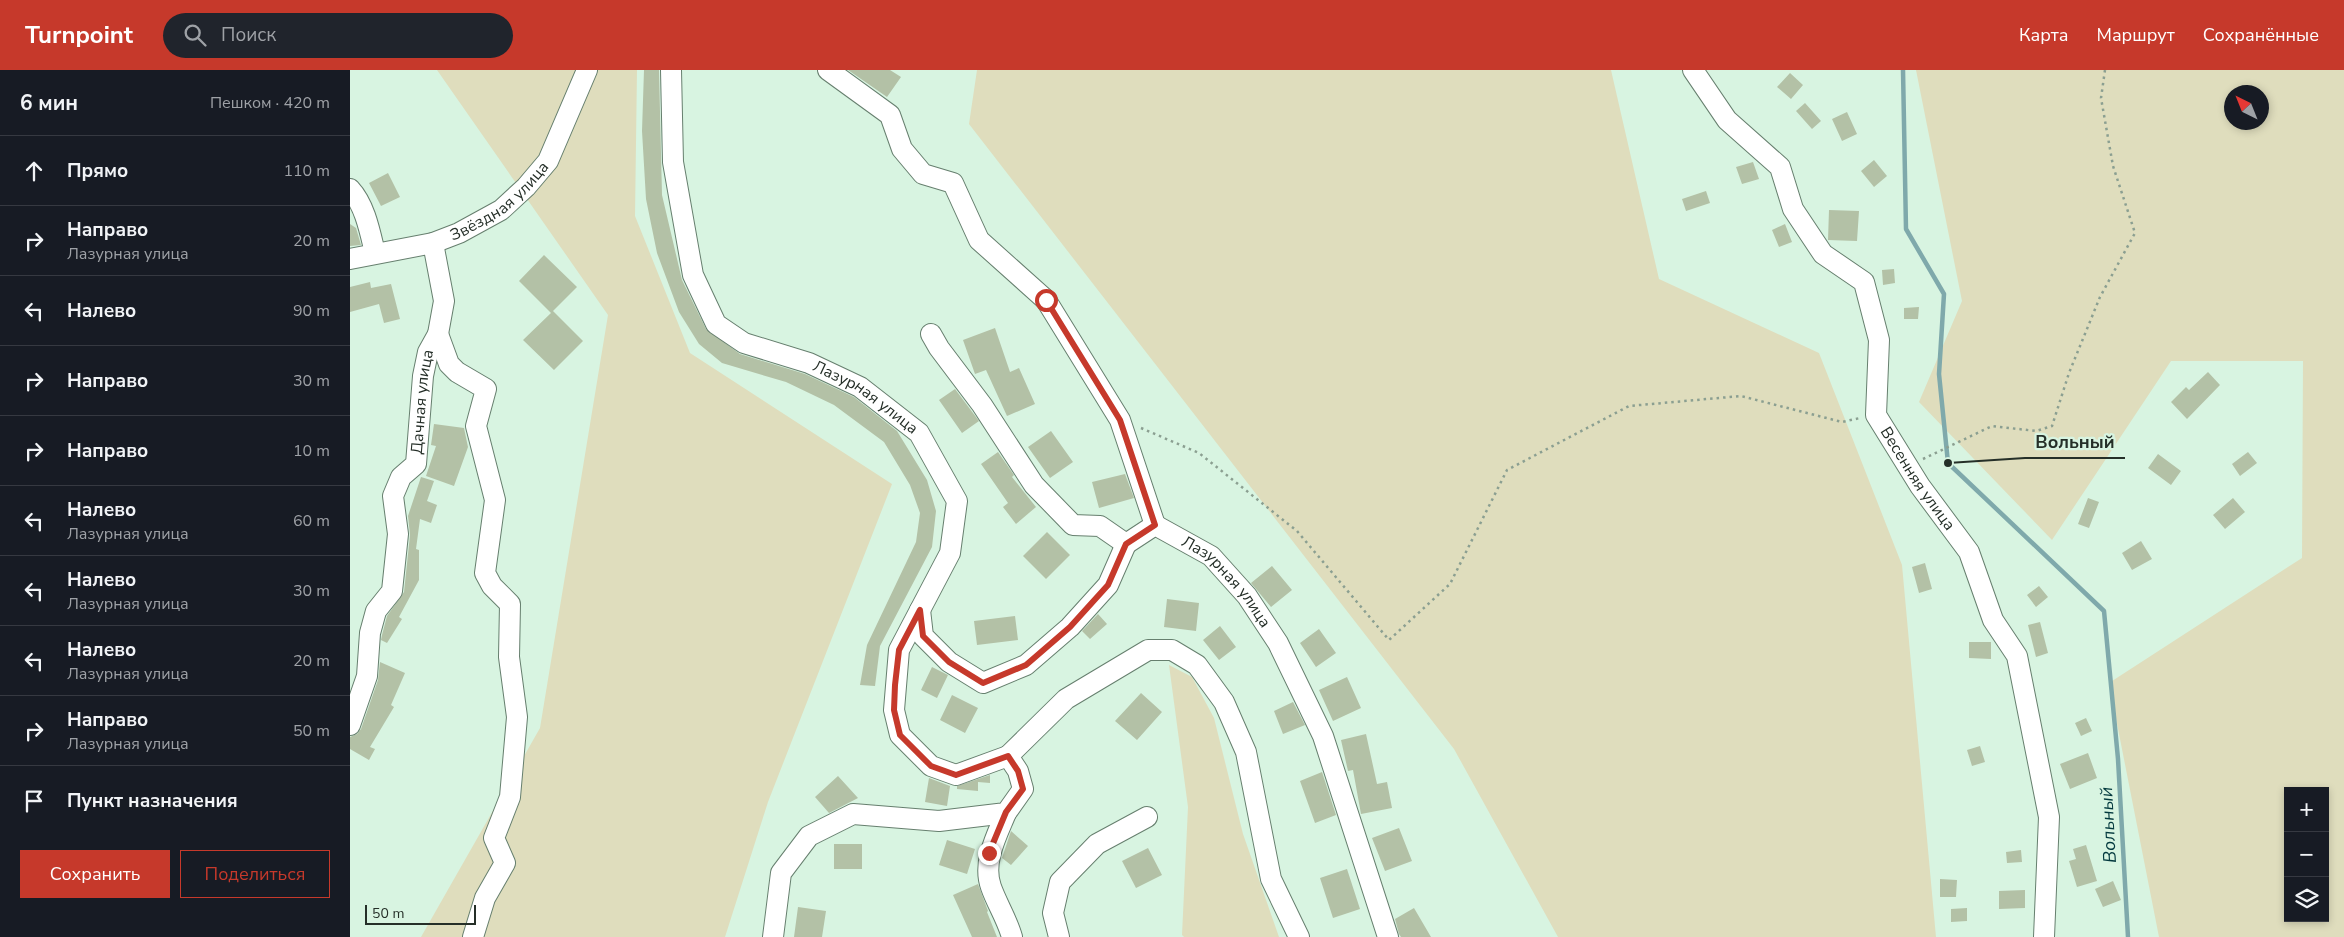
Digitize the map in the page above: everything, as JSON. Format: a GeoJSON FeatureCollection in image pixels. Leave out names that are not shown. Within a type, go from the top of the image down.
{"type":"FeatureCollection","features":[{"type":"Feature","properties":{"kind":"street","name":"Звёздная улица"},"geometry":{"type":"LineString","coordinates":[[350,259],[433,243],[458,233],[501,210],[526,188],[548,161],[587,70]]}},
{"type":"Feature","properties":{"kind":"street","name":"Лазурная улица"},"geometry":{"type":"LineString","coordinates":[[671,70],[674,162],[693,275],[716,324],[744,342],[809,363],[860,387],[919,433],[957,501],[950,553],[899,650],[894,710],[900,735],[931,766],[956,775],[1008,756],[1066,699],[1148,650],[1172,650],[1197,664],[1224,702],[1246,752],[1271,879],[1299,937]]}},
{"type":"Feature","properties":{"kind":"street"},"geometry":{"type":"LineString","coordinates":[[828,70],[890,115],[902,149],[923,174],[953,183],[979,240],[1046,300],[1120,420],[1155,525],[1126,544],[1108,585],[1070,627],[1026,665],[983,683],[949,662],[923,636],[920,610]]}},
{"type":"Feature","properties":{"kind":"street","name":"Весенняя улица"},"geometry":{"type":"LineString","coordinates":[[1693,70],[1727,120],[1780,167],[1793,209],[1823,254],[1864,282],[1879,340],[1876,415],[1911,468],[1920,486],[1968,552],[1993,620],[2017,656],[2049,817],[2044,937]]}},
{"type":"Feature","properties":{"kind":"street"},"geometry":{"type":"LineString","coordinates":[[350,190],[356,196],[362,211],[375,253]]}},
{"type":"Feature","properties":{"kind":"street","name":"Дачная улица"},"geometry":{"type":"LineString","coordinates":[[350,725],[367,676],[370,633],[376,611],[392,591],[396,572],[398,534],[393,496],[401,478],[416,464],[423,376],[428,352],[438,334],[444,301],[433,243]]}},
{"type":"Feature","properties":{"kind":"street"},"geometry":{"type":"LineString","coordinates":[[438,334],[449,364],[458,372],[486,389],[476,426],[495,500],[485,573],[492,586],[510,604],[509,658],[517,717],[510,797],[494,838],[504,863],[485,898],[473,937]]}},
{"type":"Feature","properties":{"kind":"street"},"geometry":{"type":"LineString","coordinates":[[931,334],[938,348],[982,405],[1034,484],[1073,525],[1100,526],[1126,544]]}},
{"type":"Feature","properties":{"kind":"street","name":"Лазурная улица"},"geometry":{"type":"LineString","coordinates":[[1155,525],[1211,556],[1247,596],[1278,643],[1323,736],[1388,937]]}},
{"type":"Feature","properties":{"kind":"street"},"geometry":{"type":"LineString","coordinates":[[1008,756],[1018,771],[1023,789],[1006,812],[989,853],[990,886],[1007,920],[1012,937]]}},
{"type":"Feature","properties":{"kind":"street"},"geometry":{"type":"LineString","coordinates":[[773,937],[781,873],[809,836],[853,814],[939,821],[1006,812]]}},
{"type":"Feature","properties":{"kind":"street"},"geometry":{"type":"LineString","coordinates":[[1059,937],[1053,913],[1060,882],[1097,844],[1147,817]]}},
{"type":"Feature","properties":{"kind":"path"},"geometry":{"type":"LineString","coordinates":[[1911,468],[1928,456],[1992,426],[2036,431],[2052,426],[2069,373],[2100,297],[2135,232],[2113,166],[2101,98],[2105,70]]}},
{"type":"Feature","properties":{"kind":"path"},"geometry":{"type":"LineString","coordinates":[[1120,420],[1199,453],[1297,531],[1389,640],[1450,584],[1507,470],[1629,406],[1741,396],[1842,422],[1876,415]]}},
{"type":"Feature","properties":{"kind":"shaded area"},"geometry":{"type":"Polygon","coordinates":[[[437,70],[637,70],[635,216],[690,353],[892,484],[768,802],[725,937],[421,937],[540,728],[608,315],[437,70]]]}},
{"type":"Feature","properties":{"kind":"shaded area"},"geometry":{"type":"Polygon","coordinates":[[[977,70],[1611,70],[1659,279],[1819,353],[1902,565],[1936,937],[1558,937],[1454,749],[969,124],[977,70]]]}},
{"type":"Feature","properties":{"kind":"shaded area"},"geometry":{"type":"Polygon","coordinates":[[[1916,70],[2344,70],[2344,937],[2159,937],[2109,683],[2302,558],[2303,361],[2171,361],[2052,540],[1919,402],[1962,301],[1916,70]]]}},
{"type":"Feature","properties":{"kind":"shaded area"},"geometry":{"type":"Polygon","coordinates":[[[1169,665],[1192,677],[1214,718],[1243,834],[1279,937],[1184,937],[1182,935],[1188,807],[1169,665]]]}},
{"type":"Feature","properties":{"kind":"building"},"geometry":{"type":"Polygon","coordinates":[[[644,70],[659,70],[662,195],[682,280],[706,329],[740,354],[805,374],[854,397],[897,431],[927,480],[936,511],[932,547],[880,646],[875,686],[860,685],[867,645],[916,542],[920,513],[910,485],[884,442],[834,405],[786,382],[722,363],[699,344],[679,312],[657,253],[646,199],[642,131],[644,70]]]}},
{"type":"Feature","properties":{"kind":"building"},"geometry":{"type":"Polygon","coordinates":[[[848,70],[890,70],[901,77],[887,97],[848,70]]]}},
{"type":"Feature","properties":{"kind":"building"},"geometry":{"type":"Polygon","coordinates":[[[1790,73],[1803,85],[1791,99],[1777,87],[1790,73]]]}},
{"type":"Feature","properties":{"kind":"building"},"geometry":{"type":"Polygon","coordinates":[[[1805,103],[1821,121],[1812,129],[1796,111],[1805,103]]]}},
{"type":"Feature","properties":{"kind":"building"},"geometry":{"type":"Polygon","coordinates":[[[1847,112],[1857,134],[1842,141],[1832,119],[1847,112]]]}},
{"type":"Feature","properties":{"kind":"building"},"geometry":{"type":"Polygon","coordinates":[[[1874,160],[1887,176],[1874,187],[1861,171],[1874,160]]]}},
{"type":"Feature","properties":{"kind":"building"},"geometry":{"type":"Polygon","coordinates":[[[1753,162],[1759,179],[1742,184],[1736,167],[1753,162]]]}},
{"type":"Feature","properties":{"kind":"building"},"geometry":{"type":"Polygon","coordinates":[[[388,173],[400,197],[381,206],[369,183],[388,173]]]}},
{"type":"Feature","properties":{"kind":"building"},"geometry":{"type":"Polygon","coordinates":[[[1706,191],[1710,203],[1686,211],[1682,199],[1706,191]]]}},
{"type":"Feature","properties":{"kind":"building"},"geometry":{"type":"Polygon","coordinates":[[[1829,210],[1859,211],[1857,241],[1828,240],[1829,210]]]}},
{"type":"Feature","properties":{"kind":"building"},"geometry":{"type":"Polygon","coordinates":[[[350,224],[356,228],[361,245],[350,246],[350,224]]]}},
{"type":"Feature","properties":{"kind":"building"},"geometry":{"type":"Polygon","coordinates":[[[1785,224],[1792,242],[1779,247],[1772,230],[1785,224]]]}},
{"type":"Feature","properties":{"kind":"building"},"geometry":{"type":"Polygon","coordinates":[[[544,255],[577,287],[553,311],[583,341],[554,370],[523,340],[551,313],[519,281],[544,255]]]}},
{"type":"Feature","properties":{"kind":"building"},"geometry":{"type":"Polygon","coordinates":[[[1894,269],[1895,283],[1883,285],[1882,270],[1894,269]]]}},
{"type":"Feature","properties":{"kind":"building"},"geometry":{"type":"Polygon","coordinates":[[[370,282],[371,288],[391,284],[400,319],[384,323],[379,304],[350,312],[350,287],[370,282]]]}},
{"type":"Feature","properties":{"kind":"building"},"geometry":{"type":"Polygon","coordinates":[[[1919,307],[1918,319],[1904,319],[1904,308],[1919,307]]]}},
{"type":"Feature","properties":{"kind":"building"},"geometry":{"type":"Polygon","coordinates":[[[995,328],[1010,372],[1019,368],[1035,404],[1007,416],[986,370],[975,374],[963,340],[995,328]]]}},
{"type":"Feature","properties":{"kind":"building"},"geometry":{"type":"Polygon","coordinates":[[[2208,372],[2220,385],[2187,419],[2171,402],[2186,387],[2189,390],[2208,372]]]}},
{"type":"Feature","properties":{"kind":"building"},"geometry":{"type":"Polygon","coordinates":[[[955,389],[979,421],[962,433],[939,400],[955,389]]]}},
{"type":"Feature","properties":{"kind":"building"},"geometry":{"type":"Polygon","coordinates":[[[434,424],[464,428],[468,447],[454,486],[426,476],[436,446],[431,445],[434,424]]]}},
{"type":"Feature","properties":{"kind":"building"},"geometry":{"type":"Polygon","coordinates":[[[1051,431],[1073,462],[1050,478],[1028,447],[1051,431]]]}},
{"type":"Feature","properties":{"kind":"building"},"geometry":{"type":"Polygon","coordinates":[[[998,452],[1014,475],[1012,477],[1036,507],[1016,524],[1003,507],[1008,503],[981,464],[998,452]]]}},
{"type":"Feature","properties":{"kind":"building"},"geometry":{"type":"Polygon","coordinates":[[[2248,452],[2257,463],[2240,476],[2232,464],[2248,452]]]}},
{"type":"Feature","properties":{"kind":"building"},"geometry":{"type":"Polygon","coordinates":[[[2158,454],[2181,471],[2171,485],[2148,468],[2158,454]]]}},
{"type":"Feature","properties":{"kind":"building"},"geometry":{"type":"Polygon","coordinates":[[[1125,474],[1134,498],[1099,508],[1092,482],[1125,474]]]}},
{"type":"Feature","properties":{"kind":"building"},"geometry":{"type":"Polygon","coordinates":[[[421,477],[434,481],[427,501],[437,505],[431,523],[420,519],[416,549],[419,550],[419,580],[399,617],[402,619],[387,643],[381,640],[382,635],[387,616],[404,592],[410,535],[408,516],[421,477]]]}},
{"type":"Feature","properties":{"kind":"building"},"geometry":{"type":"Polygon","coordinates":[[[2088,498],[2099,502],[2089,528],[2078,524],[2088,498]]]}},
{"type":"Feature","properties":{"kind":"building"},"geometry":{"type":"Polygon","coordinates":[[[2233,498],[2245,512],[2225,529],[2213,515],[2233,498]]]}},
{"type":"Feature","properties":{"kind":"building"},"geometry":{"type":"Polygon","coordinates":[[[1047,532],[1070,555],[1046,579],[1023,556],[1047,532]]]}},
{"type":"Feature","properties":{"kind":"building"},"geometry":{"type":"Polygon","coordinates":[[[2141,541],[2152,559],[2132,570],[2122,553],[2141,541]]]}},
{"type":"Feature","properties":{"kind":"building"},"geometry":{"type":"Polygon","coordinates":[[[1925,563],[1932,589],[1919,593],[1912,567],[1925,563]]]}},
{"type":"Feature","properties":{"kind":"building"},"geometry":{"type":"Polygon","coordinates":[[[1272,566],[1292,590],[1271,607],[1251,583],[1272,566]]]}},
{"type":"Feature","properties":{"kind":"building"},"geometry":{"type":"Polygon","coordinates":[[[2039,586],[2048,597],[2036,607],[2027,595],[2039,586]]]}},
{"type":"Feature","properties":{"kind":"building"},"geometry":{"type":"Polygon","coordinates":[[[1167,599],[1199,603],[1196,631],[1164,627],[1167,599]]]}},
{"type":"Feature","properties":{"kind":"building"},"geometry":{"type":"Polygon","coordinates":[[[1098,614],[1107,624],[1090,639],[1082,631],[1098,614]]]}},
{"type":"Feature","properties":{"kind":"building"},"geometry":{"type":"Polygon","coordinates":[[[1015,616],[1018,640],[977,645],[974,621],[1015,616]]]}},
{"type":"Feature","properties":{"kind":"building"},"geometry":{"type":"Polygon","coordinates":[[[2040,622],[2048,653],[2036,657],[2028,625],[2040,622]]]}},
{"type":"Feature","properties":{"kind":"building"},"geometry":{"type":"Polygon","coordinates":[[[1220,626],[1236,647],[1219,660],[1203,640],[1220,626]]]}},
{"type":"Feature","properties":{"kind":"building"},"geometry":{"type":"Polygon","coordinates":[[[1319,629],[1336,653],[1316,667],[1300,643],[1319,629]]]}},
{"type":"Feature","properties":{"kind":"building"},"geometry":{"type":"Polygon","coordinates":[[[1969,642],[1991,642],[1991,659],[1969,658],[1969,642]]]}},
{"type":"Feature","properties":{"kind":"building"},"geometry":{"type":"Polygon","coordinates":[[[380,662],[405,673],[391,705],[394,707],[370,747],[375,749],[369,760],[350,749],[350,737],[357,734],[361,729],[378,680],[380,662]]]}},
{"type":"Feature","properties":{"kind":"building"},"geometry":{"type":"Polygon","coordinates":[[[932,667],[948,675],[937,698],[921,690],[932,667]]]}},
{"type":"Feature","properties":{"kind":"building"},"geometry":{"type":"Polygon","coordinates":[[[1347,677],[1361,708],[1333,721],[1319,690],[1347,677]]]}},
{"type":"Feature","properties":{"kind":"building"},"geometry":{"type":"Polygon","coordinates":[[[1141,693],[1162,712],[1137,740],[1115,721],[1141,693]]]}},
{"type":"Feature","properties":{"kind":"building"},"geometry":{"type":"Polygon","coordinates":[[[952,695],[978,708],[965,733],[940,720],[952,695]]]}},
{"type":"Feature","properties":{"kind":"building"},"geometry":{"type":"Polygon","coordinates":[[[1293,702],[1305,725],[1283,734],[1274,711],[1293,702]]]}},
{"type":"Feature","properties":{"kind":"building"},"geometry":{"type":"Polygon","coordinates":[[[2086,718],[2092,731],[2081,736],[2075,723],[2086,718]]]}},
{"type":"Feature","properties":{"kind":"building"},"geometry":{"type":"Polygon","coordinates":[[[1366,734],[1377,784],[1387,782],[1392,808],[1361,814],[1353,770],[1348,771],[1341,740],[1366,734]]]}},
{"type":"Feature","properties":{"kind":"building"},"geometry":{"type":"Polygon","coordinates":[[[1980,746],[1985,762],[1972,766],[1967,750],[1980,746]]]}},
{"type":"Feature","properties":{"kind":"building"},"geometry":{"type":"Polygon","coordinates":[[[2088,753],[2097,778],[2070,789],[2060,764],[2088,753]]]}},
{"type":"Feature","properties":{"kind":"building"},"geometry":{"type":"Polygon","coordinates":[[[1322,772],[1336,815],[1315,823],[1300,781],[1322,772]]]}},
{"type":"Feature","properties":{"kind":"building"},"geometry":{"type":"Polygon","coordinates":[[[990,775],[990,783],[978,782],[978,791],[957,789],[957,786],[990,775]]]}},
{"type":"Feature","properties":{"kind":"building"},"geometry":{"type":"Polygon","coordinates":[[[838,776],[858,798],[829,813],[815,797],[838,776]]]}},
{"type":"Feature","properties":{"kind":"building"},"geometry":{"type":"Polygon","coordinates":[[[929,778],[950,786],[947,806],[925,802],[929,778]]]}},
{"type":"Feature","properties":{"kind":"building"},"geometry":{"type":"Polygon","coordinates":[[[1399,828],[1412,861],[1385,871],[1372,838],[1399,828]]]}},
{"type":"Feature","properties":{"kind":"building"},"geometry":{"type":"Polygon","coordinates":[[[1011,831],[1028,846],[1011,865],[1002,858],[1011,831]]]}},
{"type":"Feature","properties":{"kind":"building"},"geometry":{"type":"Polygon","coordinates":[[[947,840],[975,849],[967,874],[939,865],[947,840]]]}},
{"type":"Feature","properties":{"kind":"building"},"geometry":{"type":"Polygon","coordinates":[[[834,844],[862,844],[862,869],[834,869],[834,844]]]}},
{"type":"Feature","properties":{"kind":"building"},"geometry":{"type":"Polygon","coordinates":[[[2086,845],[2097,881],[2077,887],[2069,861],[2076,859],[2073,849],[2086,845]]]}},
{"type":"Feature","properties":{"kind":"building"},"geometry":{"type":"Polygon","coordinates":[[[1148,848],[1162,875],[1136,888],[1122,861],[1148,848]]]}},
{"type":"Feature","properties":{"kind":"building"},"geometry":{"type":"Polygon","coordinates":[[[2021,850],[2022,862],[2007,863],[2006,852],[2021,850]]]}},
{"type":"Feature","properties":{"kind":"building"},"geometry":{"type":"Polygon","coordinates":[[[1347,869],[1360,909],[1333,918],[1320,878],[1347,869]]]}},
{"type":"Feature","properties":{"kind":"building"},"geometry":{"type":"Polygon","coordinates":[[[1940,879],[1957,880],[1956,897],[1940,897],[1940,879]]]}},
{"type":"Feature","properties":{"kind":"building"},"geometry":{"type":"Polygon","coordinates":[[[2113,881],[2121,900],[2103,907],[2095,889],[2113,881]]]}},
{"type":"Feature","properties":{"kind":"building"},"geometry":{"type":"Polygon","coordinates":[[[978,884],[997,937],[972,937],[953,895],[978,884]]]}},
{"type":"Feature","properties":{"kind":"building"},"geometry":{"type":"Polygon","coordinates":[[[2025,890],[2025,908],[1999,909],[1999,891],[2025,890]]]}},
{"type":"Feature","properties":{"kind":"building"},"geometry":{"type":"Polygon","coordinates":[[[798,907],[826,911],[822,937],[794,937],[798,907]]]}},
{"type":"Feature","properties":{"kind":"building"},"geometry":{"type":"Polygon","coordinates":[[[1414,908],[1431,937],[1401,937],[1399,934],[1395,919],[1414,908]]]}},
{"type":"Feature","properties":{"kind":"building"},"geometry":{"type":"Polygon","coordinates":[[[1967,908],[1967,921],[1951,922],[1951,909],[1967,908]]]}},
{"type":"Feature","properties":{"kind":"waterway","name":"Вольный"},"geometry":{"type":"LineString","coordinates":[[1903,70],[1906,229],[1944,294],[1939,374],[1948,463],[2104,611],[2118,759],[2128,937]]}},
{"type":"Feature","properties":{"kind":"place","name":"Вольный"},"geometry":{"type":"Point","coordinates":[1948,463]}},
{"type":"Feature","properties":{"kind":"route"},"geometry":{"type":"LineString","coordinates":[[989,853],[1006,812],[1023,789],[1018,771],[1008,756],[956,775],[931,766],[900,735],[894,710],[899,650],[920,610],[923,636],[949,662],[983,683],[1026,665],[1070,627],[1108,585],[1126,544],[1155,525],[1120,420],[1046,300]]}}]}
